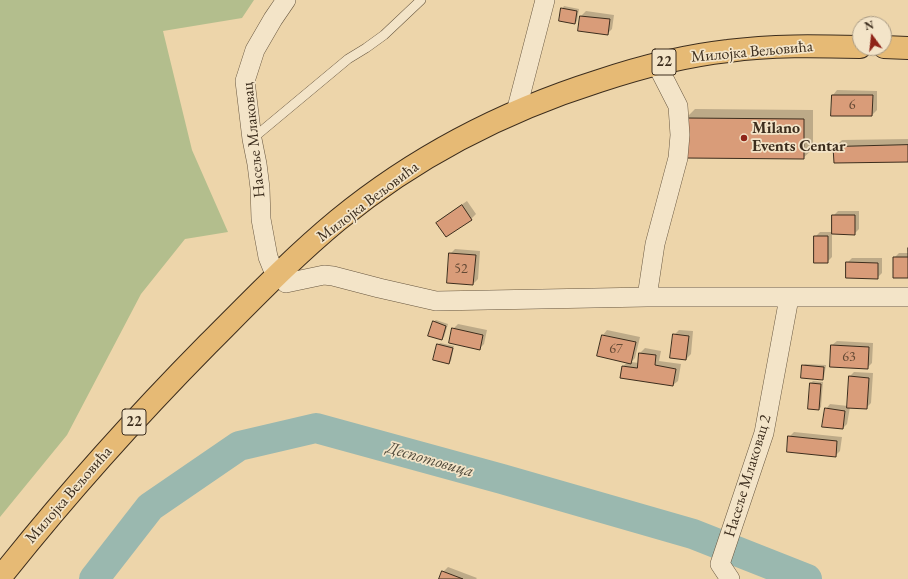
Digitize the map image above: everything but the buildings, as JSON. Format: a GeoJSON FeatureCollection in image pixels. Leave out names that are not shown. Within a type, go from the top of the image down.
{"type":"FeatureCollection","features":[{"type":"Feature","properties":{"kind":"main road","name":"Милојка Вељовића"},"geometry":{"type":"LineString","coordinates":[[0,578],[36,532],[111,446],[190,362],[278,275],[338,220],[398,177],[449,145],[516,112],[579,87],[656,63],[728,50],[806,46],[852,47]]}},
{"type":"Feature","properties":{"kind":"main road"},"geometry":{"type":"LineString","coordinates":[[892,48],[908,48]]}},
{"type":"Feature","properties":{"kind":"street","name":"Насеље Млаковац"},"geometry":{"type":"LineString","coordinates":[[278,275],[272,267],[268,257],[261,219],[260,188],[245,81],[255,50],[286,0]]}},
{"type":"Feature","properties":{"kind":"street"},"geometry":{"type":"LineString","coordinates":[[516,112],[545,0]]}},
{"type":"Feature","properties":{"kind":"street"},"geometry":{"type":"LineString","coordinates":[[647,297],[655,244],[678,158],[680,135],[678,106],[656,63]]}},
{"type":"Feature","properties":{"kind":"street"},"geometry":{"type":"LineString","coordinates":[[278,275],[286,283],[324,275],[333,276],[436,301],[647,297],[908,297]]}},
{"type":"Feature","properties":{"kind":"street","name":"Насеље Млаковац 2"},"geometry":{"type":"LineString","coordinates":[[730,579],[720,564],[764,433],[789,298]]}},
{"type":"Feature","properties":{"kind":"lane"},"geometry":{"type":"LineString","coordinates":[[252,139],[348,59],[384,35],[421,0]]}},
{"type":"Feature","properties":{"kind":"green space"},"geometry":{"type":"Polygon","coordinates":[[[0,0],[254,0],[242,18],[163,31],[192,150],[228,232],[185,239],[141,294],[67,435],[0,517],[0,0]]]}},
{"type":"Feature","properties":{"kind":"waterway","name":"Деспотовица"},"geometry":{"type":"LineString","coordinates":[[94,579],[150,507],[239,446],[316,428],[502,479],[693,534],[807,579]]}},
{"type":"Feature","properties":{"kind":"place","name":"Milano Events Centar"},"geometry":{"type":"Point","coordinates":[744,138]}}]}
